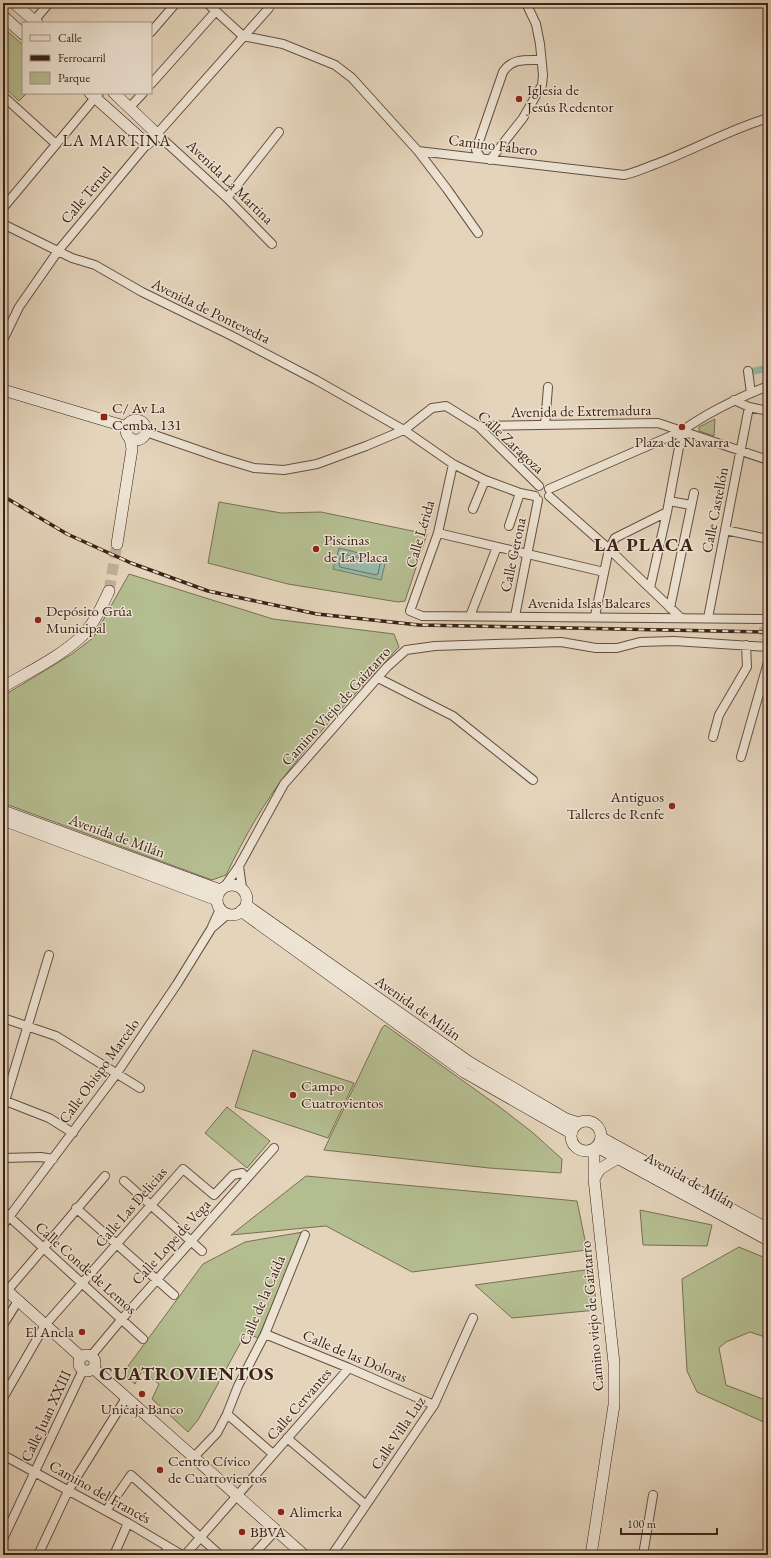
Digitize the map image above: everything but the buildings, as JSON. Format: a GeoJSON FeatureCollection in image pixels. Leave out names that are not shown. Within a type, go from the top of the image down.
{"type":"FeatureCollection","features":[{"type":"Feature","properties":{"kind":"street"},"geometry":{"type":"LineString","coordinates":[[14,3],[35,22],[49,3]]}},
{"type":"Feature","properties":{"kind":"street"},"geometry":{"type":"LineString","coordinates":[[152,31],[176,3]]}},
{"type":"Feature","properties":{"kind":"street"},"geometry":{"type":"LineString","coordinates":[[207,3],[243,36],[283,44],[335,65],[352,78],[418,151],[478,233]]}},
{"type":"Feature","properties":{"kind":"street"},"geometry":{"type":"LineString","coordinates":[[490,160],[523,118],[542,85],[543,75],[540,44],[536,24],[526,3]]}},
{"type":"Feature","properties":{"kind":"street","name":"Calle Teruel"},"geometry":{"type":"LineString","coordinates":[[3,340],[19,307],[58,252],[147,144],[269,8]]}},
{"type":"Feature","properties":{"kind":"street"},"geometry":{"type":"LineString","coordinates":[[152,83],[216,11]]}},
{"type":"Feature","properties":{"kind":"street"},"geometry":{"type":"LineString","coordinates":[[3,16],[22,33]]}},
{"type":"Feature","properties":{"kind":"street"},"geometry":{"type":"LineString","coordinates":[[481,158],[476,150],[503,72],[509,64],[520,60],[541,60]]}},
{"type":"Feature","properties":{"kind":"street","name":"Avenida La Martina"},"geometry":{"type":"LineString","coordinates":[[115,94],[227,198],[272,244]]}},
{"type":"Feature","properties":{"kind":"street"},"geometry":{"type":"LineString","coordinates":[[130,108],[142,94]]}},
{"type":"Feature","properties":{"kind":"street"},"geometry":{"type":"LineString","coordinates":[[3,208],[95,95],[147,144]]}},
{"type":"Feature","properties":{"kind":"street"},"geometry":{"type":"LineString","coordinates":[[3,96],[56,144]]}},
{"type":"Feature","properties":{"kind":"street","name":"Camino Fabero"},"geometry":{"type":"LineString","coordinates":[[418,151],[624,175],[637,172],[680,155],[741,126],[768,118]]}},
{"type":"Feature","properties":{"kind":"street"},"geometry":{"type":"LineString","coordinates":[[227,198],[279,132]]}},
{"type":"Feature","properties":{"kind":"street","name":"Avenida de Pontevedra"},"geometry":{"type":"LineString","coordinates":[[3,224],[58,252],[80,261],[96,265],[142,292],[230,335],[316,380],[404,430],[452,464],[485,480],[537,498]]}},
{"type":"Feature","properties":{"kind":"street"},"geometry":{"type":"LineString","coordinates":[[748,371],[751,393]]}},
{"type":"Feature","properties":{"kind":"street"},"geometry":{"type":"LineString","coordinates":[[681,618],[549,493],[543,486],[539,486],[535,490],[537,498],[543,501],[547,499],[549,493],[682,431],[734,400],[768,386]]}},
{"type":"Feature","properties":{"kind":"street"},"geometry":{"type":"LineString","coordinates":[[544,425],[548,388]]}},
{"type":"Feature","properties":{"kind":"street"},"geometry":{"type":"LineString","coordinates":[[3,390],[136,434],[132,450],[118,544]]}},
{"type":"Feature","properties":{"kind":"street"},"geometry":{"type":"LineString","coordinates":[[734,400],[749,407],[768,411]]}},
{"type":"Feature","properties":{"kind":"street","name":"Calle Zaragoza"},"geometry":{"type":"LineString","coordinates":[[136,434],[247,466],[284,470],[317,464],[404,430],[432,408],[446,406],[478,426],[539,486]]}},
{"type":"Feature","properties":{"kind":"street","name":"Calle Castellón"},"geometry":{"type":"LineString","coordinates":[[708,618],[749,407]]}},
{"type":"Feature","properties":{"kind":"street","name":"Avenida de Extremadura"},"geometry":{"type":"LineString","coordinates":[[478,426],[658,423],[768,460]]}},
{"type":"Feature","properties":{"kind":"street"},"geometry":{"type":"LineString","coordinates":[[650,588],[667,512],[682,431]]}},
{"type":"Feature","properties":{"kind":"street","name":"Calle Lérida"},"geometry":{"type":"LineString","coordinates":[[410,611],[438,533],[452,464]]}},
{"type":"Feature","properties":{"kind":"street"},"geometry":{"type":"LineString","coordinates":[[473,509],[485,480]]}},
{"type":"Feature","properties":{"kind":"street"},"geometry":{"type":"LineString","coordinates":[[670,608],[694,492]]}},
{"type":"Feature","properties":{"kind":"street"},"geometry":{"type":"LineString","coordinates":[[509,526],[520,493]]}},
{"type":"Feature","properties":{"kind":"street","name":"Calle Gerona"},"geometry":{"type":"LineString","coordinates":[[514,616],[537,498]]}},
{"type":"Feature","properties":{"kind":"street"},"geometry":{"type":"LineString","coordinates":[[669,501],[691,505]]}},
{"type":"Feature","properties":{"kind":"street"},"geometry":{"type":"LineString","coordinates":[[595,616],[609,549],[615,538],[667,512]]}},
{"type":"Feature","properties":{"kind":"street"},"geometry":{"type":"LineString","coordinates":[[725,530],[768,539]]}},
{"type":"Feature","properties":{"kind":"street"},"geometry":{"type":"LineString","coordinates":[[438,533],[604,572]]}},
{"type":"Feature","properties":{"kind":"street"},"geometry":{"type":"LineString","coordinates":[[470,616],[497,547]]}},
{"type":"Feature","properties":{"kind":"street"},"geometry":{"type":"LineString","coordinates":[[3,687],[57,656],[83,635],[98,614],[110,590]]}},
{"type":"Feature","properties":{"kind":"street","name":"Avenida Islas Baleares"},"geometry":{"type":"LineString","coordinates":[[410,611],[422,616],[595,616],[708,618],[765,622]]}},
{"type":"Feature","properties":{"kind":"street","name":"Camino Viejo de Gaiztarro"},"geometry":{"type":"LineString","coordinates":[[222,900],[284,784],[378,678],[406,650],[435,646],[561,642],[596,648],[618,648],[640,642],[674,641],[746,645],[766,644]]}},
{"type":"Feature","properties":{"kind":"street"},"geometry":{"type":"LineString","coordinates":[[713,737],[719,715],[747,667],[746,645]]}},
{"type":"Feature","properties":{"kind":"street"},"geometry":{"type":"LineString","coordinates":[[741,757],[768,662]]}},
{"type":"Feature","properties":{"kind":"street"},"geometry":{"type":"LineString","coordinates":[[378,678],[453,716],[533,780]]}},
{"type":"Feature","properties":{"kind":"street","name":"Avenida de Milán"},"geometry":{"type":"LineString","coordinates":[[3,811],[222,900]]}},
{"type":"Feature","properties":{"kind":"street","name":"Avenida de Milán"},"geometry":{"type":"LineString","coordinates":[[3,820],[222,900]]}},
{"type":"Feature","properties":{"kind":"street"},"geometry":{"type":"LineString","coordinates":[[239,866],[242,888],[246,894],[243,908],[235,914],[222,900],[234,885],[242,888]]}},
{"type":"Feature","properties":{"kind":"street","name":"Calle Obispo Marcelo"},"geometry":{"type":"LineString","coordinates":[[3,1225],[117,1073],[178,984],[211,929],[222,900]]}},
{"type":"Feature","properties":{"kind":"street","name":"Avenida de Milán"},"geometry":{"type":"LineString","coordinates":[[243,908],[469,1062],[566,1119],[579,1123]]}},
{"type":"Feature","properties":{"kind":"street","name":"Avenida de Milán"},"geometry":{"type":"LineString","coordinates":[[243,908],[464,1072],[571,1133]]}},
{"type":"Feature","properties":{"kind":"street"},"geometry":{"type":"LineString","coordinates":[[49,955],[4,1100],[49,1118],[73,1133]]}},
{"type":"Feature","properties":{"kind":"street"},"geometry":{"type":"LineString","coordinates":[[3,1018],[56,1036],[140,1088]]}},
{"type":"Feature","properties":{"kind":"street"},"geometry":{"type":"LineString","coordinates":[[590,1121],[596,1125],[602,1133],[594,1147],[576,1148],[573,1143],[571,1133],[575,1126],[579,1123],[590,1121]]}},
{"type":"Feature","properties":{"kind":"street","name":"Avenida de Milán"},"geometry":{"type":"LineString","coordinates":[[594,1147],[618,1158],[768,1240]]}},
{"type":"Feature","properties":{"kind":"street","name":"Avenida de Milán"},"geometry":{"type":"LineString","coordinates":[[594,1147],[768,1229]]}},
{"type":"Feature","properties":{"kind":"street","name":"Camino viejo de Gaiztarro"},"geometry":{"type":"LineString","coordinates":[[591,1555],[614,1405],[614,1363],[594,1174],[594,1147]]}},
{"type":"Feature","properties":{"kind":"street","name":"Calle Lope de Vega"},"geometry":{"type":"LineString","coordinates":[[86,1357],[157,1280],[274,1148]]}},
{"type":"Feature","properties":{"kind":"street"},"geometry":{"type":"LineString","coordinates":[[3,1158],[41,1156],[53,1159]]}},
{"type":"Feature","properties":{"kind":"street"},"geometry":{"type":"LineString","coordinates":[[594,1174],[618,1158]]}},
{"type":"Feature","properties":{"kind":"street","name":"Calle Las Delicias"},"geometry":{"type":"LineString","coordinates":[[3,1398],[45,1325],[182,1169],[214,1195],[233,1175],[242,1173],[247,1178]]}},
{"type":"Feature","properties":{"kind":"street"},"geometry":{"type":"LineString","coordinates":[[105,1176],[5,1289],[45,1325],[95,1363],[88,1369],[126,1398],[238,1495],[304,1555]]}},
{"type":"Feature","properties":{"kind":"street"},"geometry":{"type":"LineString","coordinates":[[124,1181],[150,1206],[202,1251]]}},
{"type":"Feature","properties":{"kind":"street"},"geometry":{"type":"LineString","coordinates":[[76,1208],[174,1295]]}},
{"type":"Feature","properties":{"kind":"street","name":"Calle Conde de Lemos"},"geometry":{"type":"LineString","coordinates":[[3,1211],[143,1339]]}},
{"type":"Feature","properties":{"kind":"street","name":"Calle de la Caída"},"geometry":{"type":"LineString","coordinates":[[194,1457],[217,1433],[227,1414],[238,1386],[265,1334],[306,1235]]}},
{"type":"Feature","properties":{"kind":"street"},"geometry":{"type":"LineString","coordinates":[[3,1325],[18,1301]]}},
{"type":"Feature","properties":{"kind":"street","name":"Calle Villa Luz"},"geometry":{"type":"LineString","coordinates":[[332,1555],[434,1405],[473,1318]]}},
{"type":"Feature","properties":{"kind":"street","name":"Calle de las Doloras"},"geometry":{"type":"LineString","coordinates":[[265,1334],[434,1405]]}},
{"type":"Feature","properties":{"kind":"street","name":"Calle Cervantes"},"geometry":{"type":"LineString","coordinates":[[184,1555],[349,1368]]}},
{"type":"Feature","properties":{"kind":"street","name":"Calle Juan XXIII"},"geometry":{"type":"LineString","coordinates":[[3,1539],[35,1472],[88,1369]]}},
{"type":"Feature","properties":{"kind":"street"},"geometry":{"type":"LineString","coordinates":[[38,1555],[68,1491],[126,1398]]}},
{"type":"Feature","properties":{"kind":"street"},"geometry":{"type":"LineString","coordinates":[[227,1414],[274,1454]]}},
{"type":"Feature","properties":{"kind":"street"},"geometry":{"type":"LineString","coordinates":[[287,1438],[366,1505]]}},
{"type":"Feature","properties":{"kind":"street","name":"Camino del Francés"},"geometry":{"type":"LineString","coordinates":[[3,1455],[184,1555]]}},
{"type":"Feature","properties":{"kind":"street"},"geometry":{"type":"LineString","coordinates":[[106,1511],[131,1475],[220,1555]]}},
{"type":"Feature","properties":{"kind":"street"},"geometry":{"type":"LineString","coordinates":[[643,1555],[653,1495]]}},
{"type":"Feature","properties":{"kind":"street"},"geometry":{"type":"LineString","coordinates":[[114,1555],[128,1523]]}},
{"type":"Feature","properties":{"kind":"street"},"geometry":{"type":"LineString","coordinates":[[253,1555],[276,1530]]}},
{"type":"Feature","properties":{"kind":"street"},"geometry":{"type":"LineString","coordinates":[[164,1555],[168,1547]]}},
{"type":"Feature","properties":{"kind":"green space"},"geometry":{"type":"Polygon","coordinates":[[[4,28],[22,44],[22,94],[26,94],[19,101],[3,86],[4,28]]]}},
{"type":"Feature","properties":{"kind":"green space"},"geometry":{"type":"Polygon","coordinates":[[[715,419],[714,436],[699,431],[699,427],[715,419]]]}},
{"type":"Feature","properties":{"kind":"green space","name":"Piscinas de La Placa"},"geometry":{"type":"Polygon","coordinates":[[[219,502],[281,513],[321,512],[427,534],[405,601],[398,602],[288,584],[208,563],[219,502]]]}},
{"type":"Feature","properties":{"kind":"green space"},"geometry":{"type":"Polygon","coordinates":[[[129,574],[273,619],[394,634],[399,647],[343,707],[303,753],[263,807],[226,875],[212,880],[3,803],[3,696],[72,654],[93,638],[129,574]]]}},
{"type":"Feature","properties":{"kind":"green space"},"geometry":{"type":"Polygon","coordinates":[[[385,1025],[532,1132],[562,1159],[561,1173],[489,1168],[324,1150],[382,1028],[385,1025]]]}},
{"type":"Feature","properties":{"kind":"green space","name":"Campo Cuatrovientos"},"geometry":{"type":"Polygon","coordinates":[[[253,1050],[354,1083],[328,1138],[235,1107],[253,1050]]]}},
{"type":"Feature","properties":{"kind":"green space","name":"Campo Cuatrovientos"},"geometry":{"type":"Polygon","coordinates":[[[227,1107],[270,1141],[247,1168],[205,1133],[227,1107]]]}},
{"type":"Feature","properties":{"kind":"green space"},"geometry":{"type":"Polygon","coordinates":[[[306,1176],[577,1201],[587,1250],[412,1272],[326,1226],[231,1235],[306,1176]]]}},
{"type":"Feature","properties":{"kind":"green space"},"geometry":{"type":"Polygon","coordinates":[[[640,1210],[712,1225],[707,1246],[643,1245],[640,1210]]]}},
{"type":"Feature","properties":{"kind":"green space"},"geometry":{"type":"Polygon","coordinates":[[[303,1232],[258,1338],[246,1333],[198,1420],[188,1432],[152,1399],[159,1384],[142,1371],[135,1384],[123,1373],[203,1264],[245,1242],[303,1232]]]}},
{"type":"Feature","properties":{"kind":"green space"},"geometry":{"type":"Polygon","coordinates":[[[739,1247],[768,1259],[768,1338],[750,1332],[726,1342],[719,1348],[726,1385],[768,1401],[768,1424],[697,1392],[687,1371],[682,1279],[739,1247]]]}},
{"type":"Feature","properties":{"kind":"green space"},"geometry":{"type":"Polygon","coordinates":[[[592,1269],[597,1310],[512,1318],[475,1285],[592,1269]]]}},
{"type":"Feature","properties":{"kind":"water"},"geometry":{"type":"Polygon","coordinates":[[[339,548],[386,560],[381,580],[333,569],[339,548]]]}},
{"type":"Feature","properties":{"kind":"waterway"},"geometry":{"type":"LineString","coordinates":[[754,371],[768,368]]}},
{"type":"Feature","properties":{"kind":"tunnel"},"geometry":{"type":"LineString","coordinates":[[109,591],[117,544]]}},
{"type":"Feature","properties":{"kind":"tunnel"},"geometry":{"type":"LineString","coordinates":[[763,627],[764,640]]}},
{"type":"Feature","properties":{"kind":"railway"},"geometry":{"type":"LineString","coordinates":[[3,496],[67,534],[131,563],[208,591],[317,614],[419,625],[768,632]]}},
{"type":"Feature","properties":{"kind":"place","name":"Iglesia de Jesús Redentor"},"geometry":{"type":"Point","coordinates":[519,99]}},
{"type":"Feature","properties":{"kind":"place","name":"C/ Av La Cemba, 131"},"geometry":{"type":"Point","coordinates":[104,417]}},
{"type":"Feature","properties":{"kind":"place","name":"Plaza de Navarra"},"geometry":{"type":"Point","coordinates":[682,427]}},
{"type":"Feature","properties":{"kind":"place","name":"Piscinas de La Placa"},"geometry":{"type":"Point","coordinates":[316,549]}},
{"type":"Feature","properties":{"kind":"place","name":"Depósito Grúa Municipal"},"geometry":{"type":"Point","coordinates":[38,620]}},
{"type":"Feature","properties":{"kind":"place","name":"Antiguos Talleres de Renfe"},"geometry":{"type":"Point","coordinates":[672,806]}},
{"type":"Feature","properties":{"kind":"place","name":"Campo Cuatrovientos"},"geometry":{"type":"Point","coordinates":[293,1095]}},
{"type":"Feature","properties":{"kind":"place","name":"El Ancla"},"geometry":{"type":"Point","coordinates":[82,1332]}},
{"type":"Feature","properties":{"kind":"place","name":"Unicaja Banco"},"geometry":{"type":"Point","coordinates":[142,1394]}},
{"type":"Feature","properties":{"kind":"place","name":"Centro Cívico de Cuatrovientos"},"geometry":{"type":"Point","coordinates":[160,1470]}},
{"type":"Feature","properties":{"kind":"place","name":"Alimerka"},"geometry":{"type":"Point","coordinates":[281,1512]}},
{"type":"Feature","properties":{"kind":"place","name":"BBVA"},"geometry":{"type":"Point","coordinates":[242,1532]}},
{"type":"Feature","properties":{"kind":"district","name":"LA MARTINA"},"geometry":{"type":"Point","coordinates":[117,140]}},
{"type":"Feature","properties":{"kind":"district","name":"LA PLACA"},"geometry":{"type":"Point","coordinates":[644,544]}},
{"type":"Feature","properties":{"kind":"district","name":"CUATROVIENTOS"},"geometry":{"type":"Point","coordinates":[187,1373]}}]}
